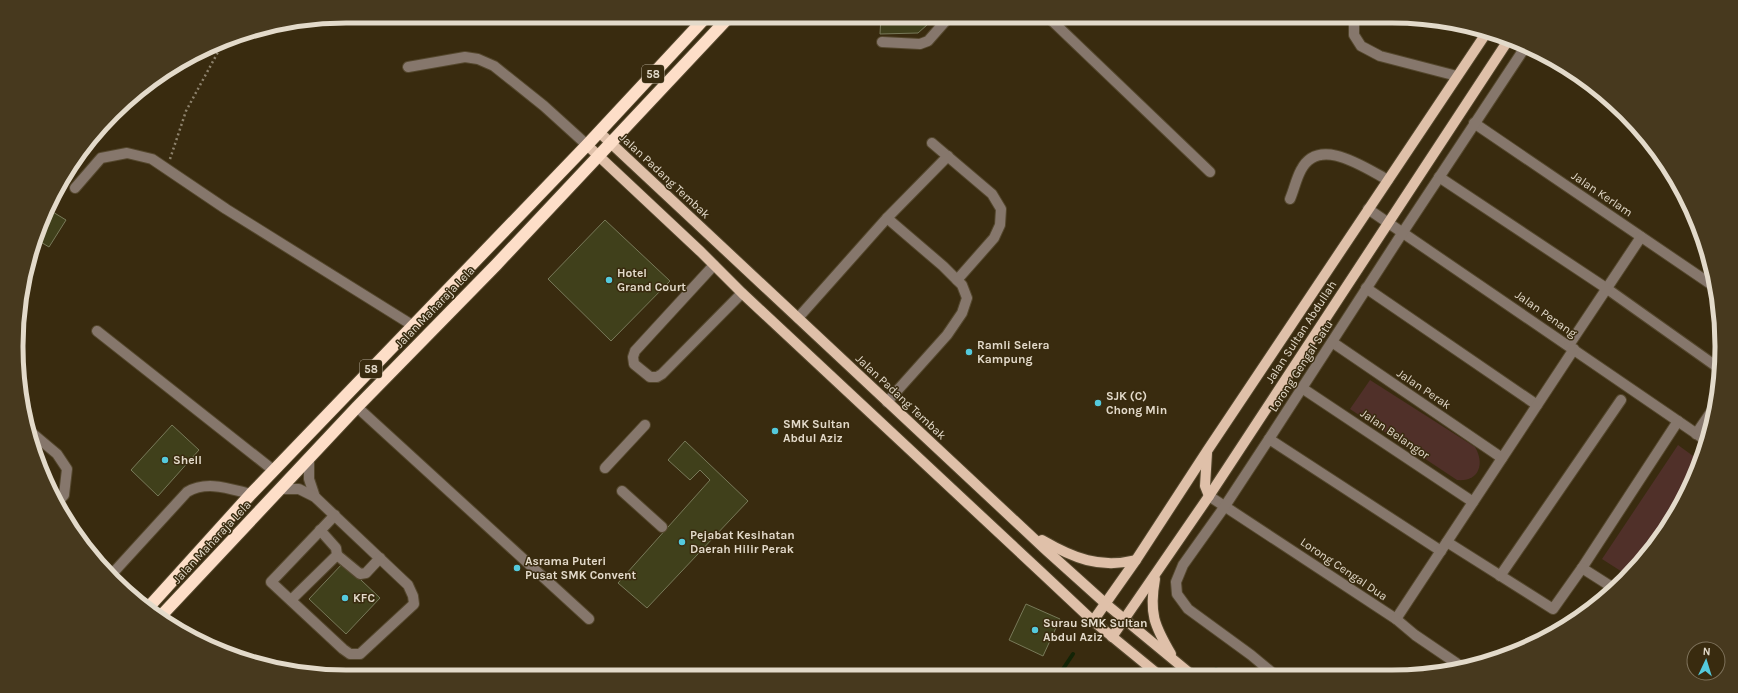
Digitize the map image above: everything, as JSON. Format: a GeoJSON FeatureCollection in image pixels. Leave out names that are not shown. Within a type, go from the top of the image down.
{"type":"FeatureCollection","features":[{"type":"Feature","properties":{"kind":"highway","name":"Jalan Maharaja Lela"},"geometry":{"type":"LineString","coordinates":[[151,604],[273,470],[587,145],[700,23]]}},
{"type":"Feature","properties":{"kind":"highway","name":"Jalan Maharaja Lela"},"geometry":{"type":"LineString","coordinates":[[163,612],[357,407],[599,156],[723,23]]}},
{"type":"Feature","properties":{"kind":"main road","name":"Jalan Sultan Abdullah"},"geometry":{"type":"LineString","coordinates":[[1093,621],[1136,560],[1207,451],[1484,37]]}},
{"type":"Feature","properties":{"kind":"main road","name":"Jalan Sultan Abdullah"},"geometry":{"type":"LineString","coordinates":[[1112,637],[1209,496],[1506,44]]}},
{"type":"Feature","properties":{"kind":"main road","name":"Jalan Padang Tembak"},"geometry":{"type":"LineString","coordinates":[[599,132],[1023,529],[1106,604],[1186,670]]}},
{"type":"Feature","properties":{"kind":"main road"},"geometry":{"type":"LineString","coordinates":[[587,145],[742,293],[1093,621],[1153,670]]}},
{"type":"Feature","properties":{"kind":"main road"},"geometry":{"type":"LineString","coordinates":[[1207,451],[1205,486],[1209,496]]}},
{"type":"Feature","properties":{"kind":"main road"},"geometry":{"type":"LineString","coordinates":[[1023,529],[1078,559],[1108,564],[1123,564],[1136,560]]}},
{"type":"Feature","properties":{"kind":"main road"},"geometry":{"type":"LineString","coordinates":[[1155,576],[1152,598],[1152,616],[1159,633],[1176,661]]}},
{"type":"Feature","properties":{"kind":"street"},"geometry":{"type":"LineString","coordinates":[[882,42],[920,44],[928,41],[944,23]]}},
{"type":"Feature","properties":{"kind":"street"},"geometry":{"type":"LineString","coordinates":[[1054,23],[1210,172]]}},
{"type":"Feature","properties":{"kind":"street"},"geometry":{"type":"LineString","coordinates":[[1354,23],[1354,36],[1361,46],[1380,56],[1457,76]]}},
{"type":"Feature","properties":{"kind":"street","name":"Lorong Gengal Satu"},"geometry":{"type":"LineString","coordinates":[[1269,670],[1251,654],[1188,609],[1177,594],[1176,582],[1183,565],[1225,506],[1366,288],[1523,51]]}},
{"type":"Feature","properties":{"kind":"street"},"geometry":{"type":"LineString","coordinates":[[408,67],[465,57],[478,59],[494,66],[544,106],[587,145]]}},
{"type":"Feature","properties":{"kind":"street","name":"Jalan Kerlam"},"geometry":{"type":"LineString","coordinates":[[1474,123],[1709,283]]}},
{"type":"Feature","properties":{"kind":"street"},"geometry":{"type":"LineString","coordinates":[[932,143],[992,194],[1002,209],[1000,225],[994,238],[957,280]]}},
{"type":"Feature","properties":{"kind":"street"},"geometry":{"type":"LineString","coordinates":[[75,188],[101,158],[127,153],[152,159],[226,209],[412,325]]}},
{"type":"Feature","properties":{"kind":"street"},"geometry":{"type":"LineString","coordinates":[[1290,199],[1301,169],[1310,160],[1322,154],[1334,154],[1352,161],[1388,180]]}},
{"type":"Feature","properties":{"kind":"street"},"geometry":{"type":"LineString","coordinates":[[798,318],[887,218],[948,156]]}},
{"type":"Feature","properties":{"kind":"street"},"geometry":{"type":"LineString","coordinates":[[1439,177],[1606,288],[1714,365]]}},
{"type":"Feature","properties":{"kind":"street","name":"Jalan Penang"},"geometry":{"type":"LineString","coordinates":[[1368,209],[1702,438]]}},
{"type":"Feature","properties":{"kind":"street"},"geometry":{"type":"LineString","coordinates":[[887,218],[957,280],[962,285],[967,298],[962,313],[947,335],[888,402]]}},
{"type":"Feature","properties":{"kind":"street"},"geometry":{"type":"LineString","coordinates":[[1396,619],[1537,405],[1606,288],[1641,237]]}},
{"type":"Feature","properties":{"kind":"street"},"geometry":{"type":"LineString","coordinates":[[714,265],[635,351],[633,356],[634,364],[650,376],[657,377],[662,374],[742,293]]}},
{"type":"Feature","properties":{"kind":"street"},"geometry":{"type":"LineString","coordinates":[[1366,288],[1537,405]]}},
{"type":"Feature","properties":{"kind":"street"},"geometry":{"type":"LineString","coordinates":[[97,331],[273,470]]}},
{"type":"Feature","properties":{"kind":"street","name":"Jalan Perak"},"geometry":{"type":"LineString","coordinates":[[1332,342],[1502,458]]}},
{"type":"Feature","properties":{"kind":"street","name":"Jalan Belangor"},"geometry":{"type":"LineString","coordinates":[[1302,388],[1473,502]]}},
{"type":"Feature","properties":{"kind":"street"},"geometry":{"type":"LineString","coordinates":[[1500,576],[1621,400]]}},
{"type":"Feature","properties":{"kind":"street"},"geometry":{"type":"LineString","coordinates":[[357,407],[589,619]]}},
{"type":"Feature","properties":{"kind":"street"},"geometry":{"type":"LineString","coordinates":[[1696,434],[1707,418]]}},
{"type":"Feature","properties":{"kind":"street"},"geometry":{"type":"LineString","coordinates":[[1447,542],[1553,609],[1582,568],[1678,421]]}},
{"type":"Feature","properties":{"kind":"street"},"geometry":{"type":"LineString","coordinates":[[606,468],[645,425]]}},
{"type":"Feature","properties":{"kind":"street"},"geometry":{"type":"LineString","coordinates":[[36,436],[57,454],[67,469],[64,495],[61,499]]}},
{"type":"Feature","properties":{"kind":"street"},"geometry":{"type":"LineString","coordinates":[[1269,439],[1441,551]]}},
{"type":"Feature","properties":{"kind":"street"},"geometry":{"type":"LineString","coordinates":[[309,458],[309,479],[315,497]]}},
{"type":"Feature","properties":{"kind":"street"},"geometry":{"type":"LineString","coordinates":[[114,571],[187,492],[196,486],[214,486],[251,494]]}},
{"type":"Feature","properties":{"kind":"street"},"geometry":{"type":"LineString","coordinates":[[280,489],[299,489],[315,497],[335,515],[408,585],[413,596],[414,604],[360,654],[350,654],[343,649],[271,582],[335,515]]}},
{"type":"Feature","properties":{"kind":"street"},"geometry":{"type":"LineString","coordinates":[[622,491],[662,527]]}},
{"type":"Feature","properties":{"kind":"street","name":"Lorong Cengal Dua"},"geometry":{"type":"LineString","coordinates":[[1209,496],[1396,619],[1415,635],[1457,664]]}},
{"type":"Feature","properties":{"kind":"street"},"geometry":{"type":"LineString","coordinates":[[291,600],[336,555],[336,548],[320,530]]}},
{"type":"Feature","properties":{"kind":"street"},"geometry":{"type":"LineString","coordinates":[[336,555],[360,574],[366,573],[380,558]]}},
{"type":"Feature","properties":{"kind":"street"},"geometry":{"type":"LineString","coordinates":[[1582,568],[1610,586]]}},
{"type":"Feature","properties":{"kind":"path"},"geometry":{"type":"LineString","coordinates":[[166,169],[186,111],[219,49]]}},
{"type":"Feature","properties":{"kind":"shaded area"},"geometry":{"type":"Polygon","coordinates":[[[1370,380],[1475,447],[1480,460],[1480,465],[1475,475],[1464,480],[1457,480],[1350,409],[1370,380]]]}},
{"type":"Feature","properties":{"kind":"shaded area"},"geometry":{"type":"Polygon","coordinates":[[[1678,445],[1695,457],[1682,490],[1672,508],[1635,560],[1623,572],[1602,559],[1678,445]]]}},
{"type":"Feature","properties":{"kind":"building"},"geometry":{"type":"Polygon","coordinates":[[[881,23],[929,23],[918,33],[880,34],[881,23]]]}},
{"type":"Feature","properties":{"kind":"building"},"geometry":{"type":"Polygon","coordinates":[[[52,212],[66,220],[49,247],[40,242],[52,212]]]}},
{"type":"Feature","properties":{"kind":"building","name":"Hotel Grand Court"},"geometry":{"type":"Polygon","coordinates":[[[605,220],[670,281],[611,341],[548,279],[605,220]]]}},
{"type":"Feature","properties":{"kind":"building","name":"Shell"},"geometry":{"type":"Polygon","coordinates":[[[172,425],[199,450],[158,496],[131,470],[172,425]]]}},
{"type":"Feature","properties":{"kind":"building","name":"Pejabat Kesihatan Daerah Hilir Perak"},"geometry":{"type":"Polygon","coordinates":[[[685,441],[748,501],[647,608],[618,583],[710,480],[700,470],[690,480],[668,460],[685,441]]]}},
{"type":"Feature","properties":{"kind":"building","name":"KFC"},"geometry":{"type":"Polygon","coordinates":[[[343,563],[380,598],[346,634],[309,599],[343,563]]]}},
{"type":"Feature","properties":{"kind":"building","name":"Surau SMK Sultan Abdul Aziz"},"geometry":{"type":"Polygon","coordinates":[[[1026,604],[1060,619],[1043,656],[1009,640],[1026,604]]]}},
{"type":"Feature","properties":{"kind":"waterway"},"geometry":{"type":"LineString","coordinates":[[1062,670],[1073,654]]}},
{"type":"Feature","properties":{"kind":"place","name":"Hotel Grand Court"},"geometry":{"type":"Point","coordinates":[609,280]}},
{"type":"Feature","properties":{"kind":"place","name":"Ramli Selera Kampung"},"geometry":{"type":"Point","coordinates":[969,352]}},
{"type":"Feature","properties":{"kind":"place","name":"SJK (C) Chong Min"},"geometry":{"type":"Point","coordinates":[1098,403]}},
{"type":"Feature","properties":{"kind":"place","name":"SMK Sultan Abdul Aziz"},"geometry":{"type":"Point","coordinates":[775,431]}},
{"type":"Feature","properties":{"kind":"place","name":"Shell"},"geometry":{"type":"Point","coordinates":[165,460]}},
{"type":"Feature","properties":{"kind":"place","name":"Pejabat Kesihatan Daerah Hilir Perak"},"geometry":{"type":"Point","coordinates":[682,542]}},
{"type":"Feature","properties":{"kind":"place","name":"Asrama Puteri Pusat SMK Convent"},"geometry":{"type":"Point","coordinates":[517,568]}},
{"type":"Feature","properties":{"kind":"place","name":"KFC"},"geometry":{"type":"Point","coordinates":[345,598]}},
{"type":"Feature","properties":{"kind":"place","name":"Surau SMK Sultan Abdul Aziz"},"geometry":{"type":"Point","coordinates":[1035,630]}}]}
